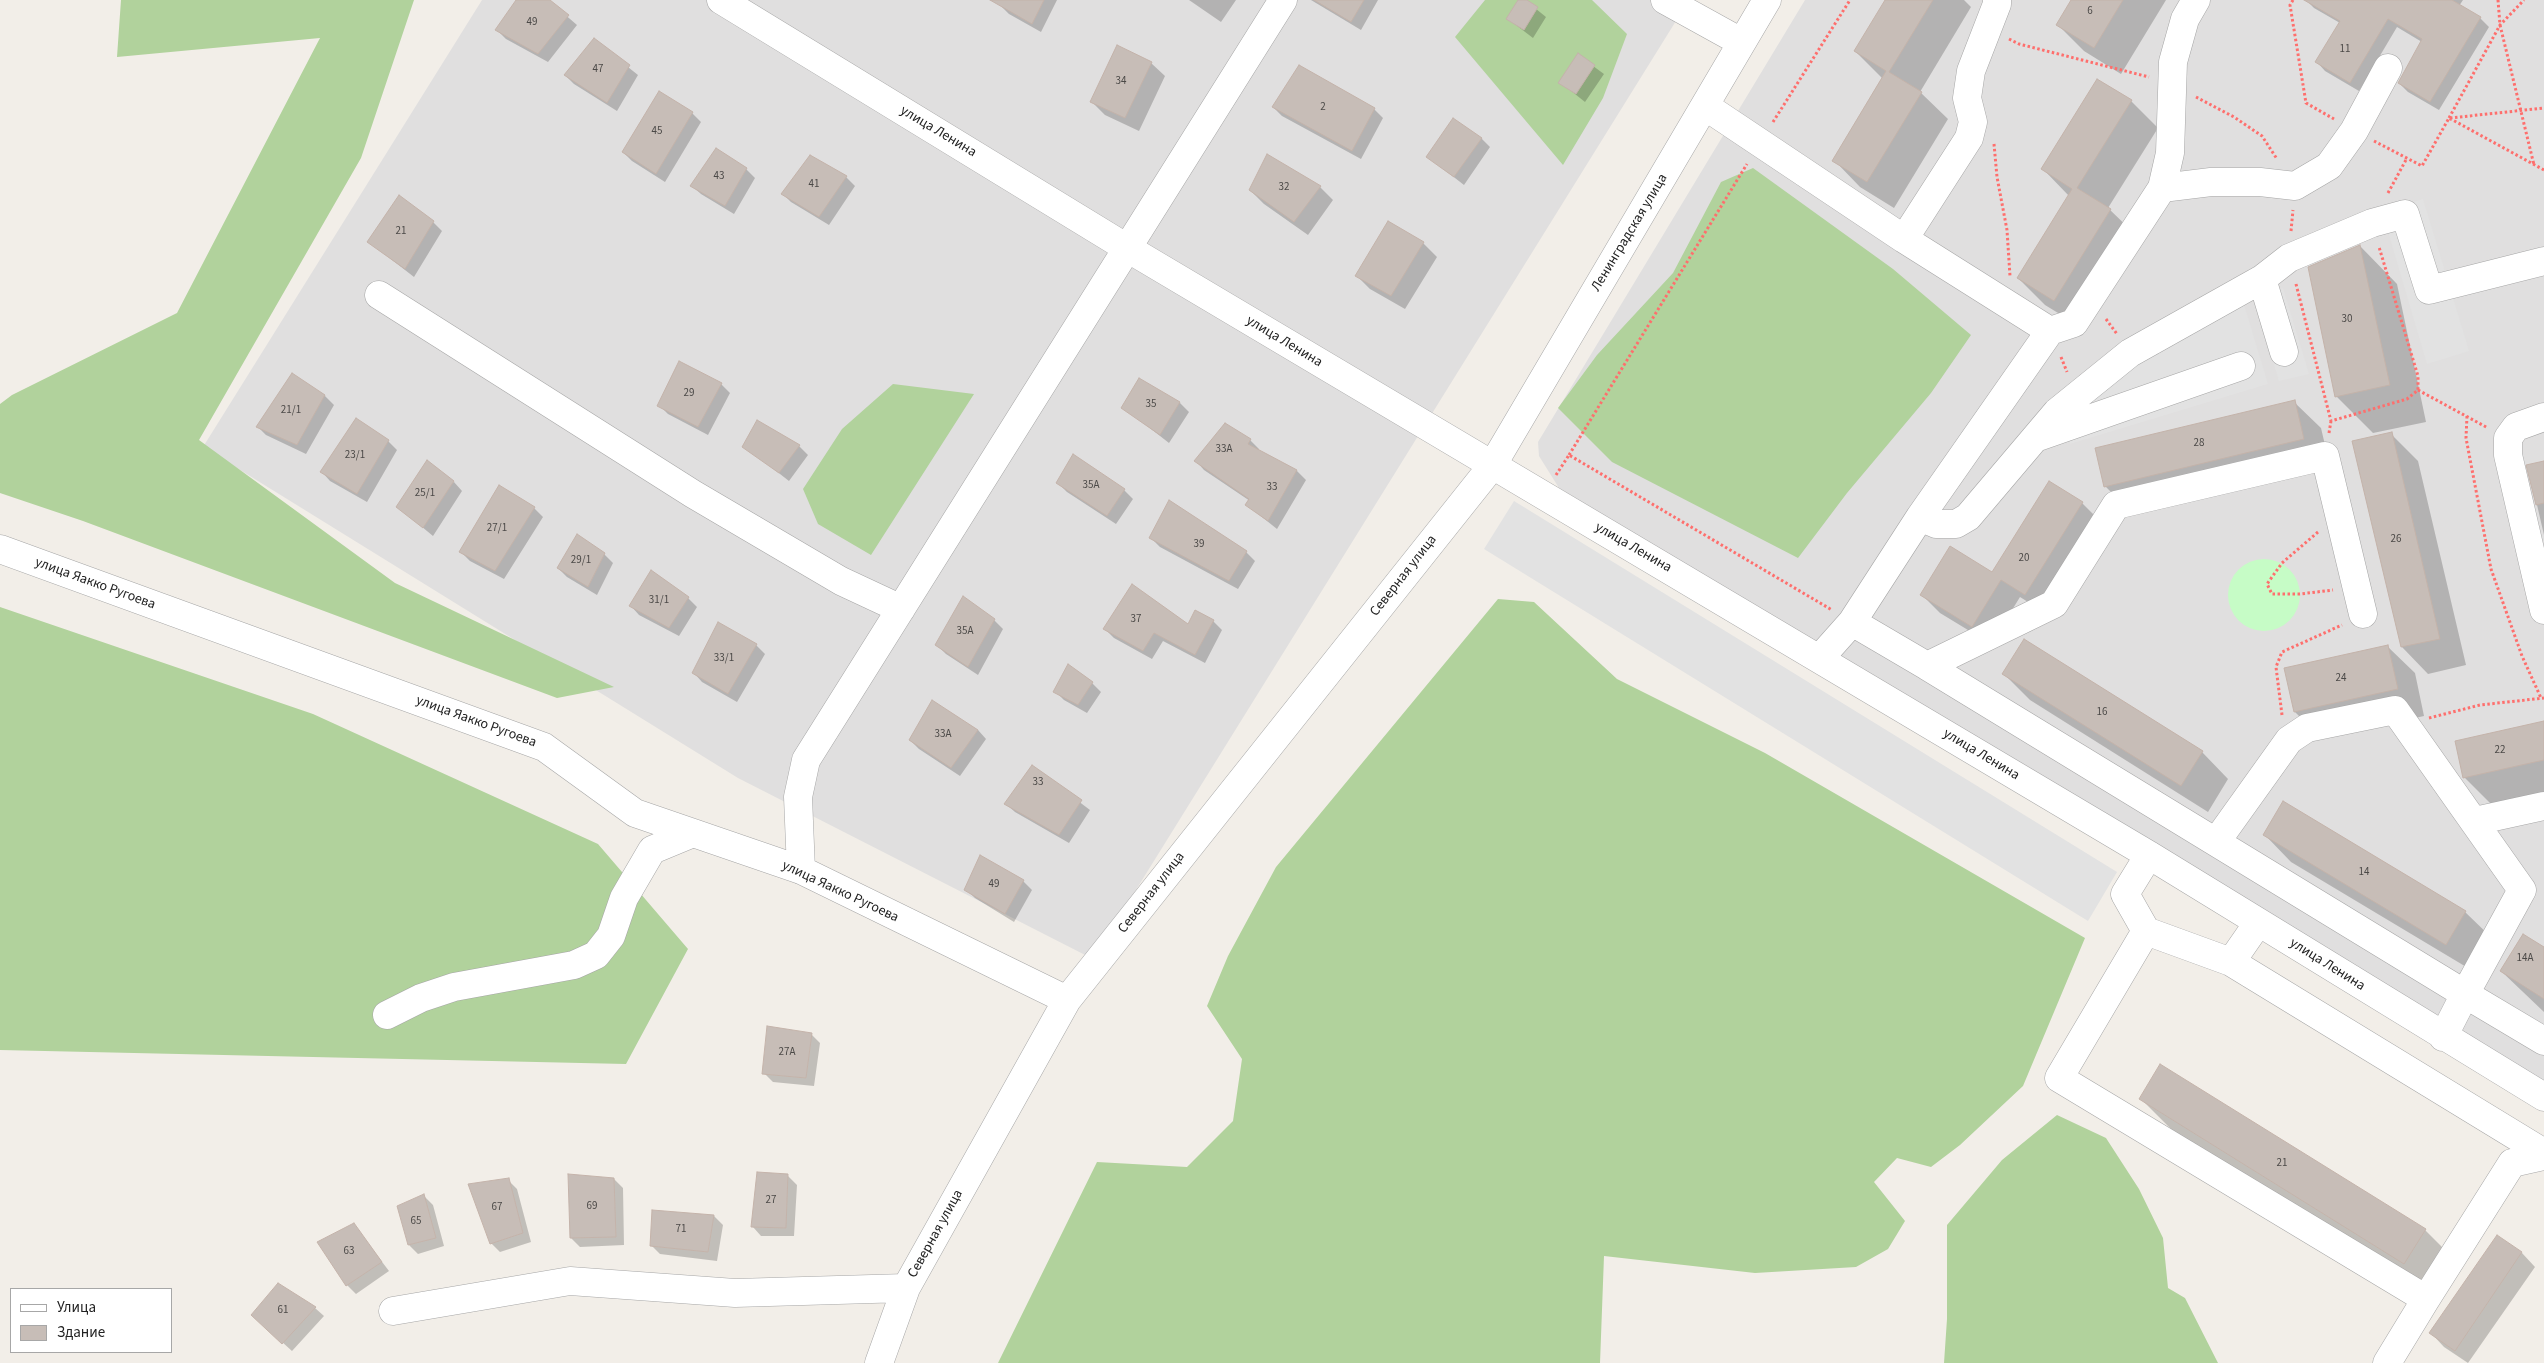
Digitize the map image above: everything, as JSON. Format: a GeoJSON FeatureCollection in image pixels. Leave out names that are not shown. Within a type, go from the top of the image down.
{"type":"FeatureCollection","features":[{"type":"Feature","properties":{"kind":"street","name":"улица Ленина"},"geometry":{"type":"LineString","coordinates":[[721,0],[1127,248],[2149,854],[2443,1037],[2544,1097]]}},
{"type":"Feature","properties":{"kind":"street"},"geometry":{"type":"LineString","coordinates":[[801,870],[798,797],[806,760],[1283,0]]}},
{"type":"Feature","properties":{"kind":"street"},"geometry":{"type":"LineString","coordinates":[[1665,0],[1741,42]]}},
{"type":"Feature","properties":{"kind":"street","name":"Ленинградская улица"},"geometry":{"type":"LineString","coordinates":[[1492,466],[1767,0]]}},
{"type":"Feature","properties":{"kind":"street"},"geometry":{"type":"LineString","coordinates":[[1904,239],[1970,138],[1973,122],[1967,98],[1971,72],[1997,0]]}},
{"type":"Feature","properties":{"kind":"street"},"geometry":{"type":"LineString","coordinates":[[1820,658],[1852,622],[1920,516],[2050,331],[2074,324],[2162,188],[2170,153],[2173,62],[2185,19],[2196,0]]}},
{"type":"Feature","properties":{"kind":"street"},"geometry":{"type":"LineString","coordinates":[[2162,188],[2211,182],[2260,182],[2295,186],[2329,166],[2354,131],[2388,68]]}},
{"type":"Feature","properties":{"kind":"street"},"geometry":{"type":"LineString","coordinates":[[1705,106],[1904,239],[2050,331]]}},
{"type":"Feature","properties":{"kind":"street"},"geometry":{"type":"LineString","coordinates":[[1920,516],[1936,524],[1956,524],[1968,517],[2056,412],[2130,353],[2262,279],[2289,258],[2372,223],[2405,214],[2429,290],[2544,261]]}},
{"type":"Feature","properties":{"kind":"street"},"geometry":{"type":"LineString","coordinates":[[2262,279],[2284,352]]}},
{"type":"Feature","properties":{"kind":"street"},"geometry":{"type":"LineString","coordinates":[[379,295],[693,494],[841,581],[901,609]]}},
{"type":"Feature","properties":{"kind":"street"},"geometry":{"type":"LineString","coordinates":[[2034,439],[2241,366]]}},
{"type":"Feature","properties":{"kind":"street"},"geometry":{"type":"LineString","coordinates":[[2544,417],[2516,427],[2508,438],[2508,455],[2544,610]]}},
{"type":"Feature","properties":{"kind":"street"},"geometry":{"type":"LineString","coordinates":[[1927,666],[2054,604],[2116,505],[2325,456],[2363,614]]}},
{"type":"Feature","properties":{"kind":"street","name":"Северная улица"},"geometry":{"type":"LineString","coordinates":[[879,1363],[906,1288],[1067,1000],[1492,466]]}},
{"type":"Feature","properties":{"kind":"street","name":"улица Яакко Ругоева"},"geometry":{"type":"LineString","coordinates":[[0,549],[544,747],[635,813],[801,870],[1067,1000]]}},
{"type":"Feature","properties":{"kind":"street"},"geometry":{"type":"LineString","coordinates":[[1852,622],[2544,1041]]}},
{"type":"Feature","properties":{"kind":"street"},"geometry":{"type":"LineString","coordinates":[[2216,842],[2288,740],[2307,728],[2395,710],[2475,821],[2533,890],[2465,994],[2443,1037]]}},
{"type":"Feature","properties":{"kind":"street"},"geometry":{"type":"LineString","coordinates":[[2475,821],[2544,806]]}},
{"type":"Feature","properties":{"kind":"street"},"geometry":{"type":"LineString","coordinates":[[387,1015],[421,998],[454,987],[574,965],[596,955],[611,936],[624,898],[652,850],[693,833]]}},
{"type":"Feature","properties":{"kind":"street"},"geometry":{"type":"LineString","coordinates":[[2149,854],[2125,894],[2146,931],[2231,962],[2544,1154]]}},
{"type":"Feature","properties":{"kind":"street"},"geometry":{"type":"LineString","coordinates":[[2231,962],[2258,922]]}},
{"type":"Feature","properties":{"kind":"street"},"geometry":{"type":"LineString","coordinates":[[2146,931],[2059,1078],[2426,1299]]}},
{"type":"Feature","properties":{"kind":"street"},"geometry":{"type":"LineString","coordinates":[[2387,1363],[2512,1163],[2544,1154]]}},
{"type":"Feature","properties":{"kind":"street"},"geometry":{"type":"LineString","coordinates":[[393,1311],[570,1281],[736,1293],[906,1288]]}},
{"type":"Feature","properties":{"kind":"path"},"geometry":{"type":"LineString","coordinates":[[1543,496],[1850,0]]}},
{"type":"Feature","properties":{"kind":"path"},"geometry":{"type":"LineString","coordinates":[[2293,0],[2290,4],[2306,103],[2354,131],[2422,166],[2500,25],[2524,0]]}},
{"type":"Feature","properties":{"kind":"path"},"geometry":{"type":"LineString","coordinates":[[2498,0],[2500,25],[2534,165]]}},
{"type":"Feature","properties":{"kind":"path"},"geometry":{"type":"LineString","coordinates":[[2449,118],[2544,108]]}},
{"type":"Feature","properties":{"kind":"path"},"geometry":{"type":"LineString","coordinates":[[2449,118],[2544,170]]}},
{"type":"Feature","properties":{"kind":"path"},"geometry":{"type":"LineString","coordinates":[[1994,140],[1997,177],[2008,230],[2010,277]]}},
{"type":"Feature","properties":{"kind":"path"},"geometry":{"type":"LineString","coordinates":[[2295,186],[2289,258],[2331,421],[2407,400],[2418,390],[2418,376],[2372,223]]}},
{"type":"Feature","properties":{"kind":"path"},"geometry":{"type":"LineString","coordinates":[[2091,297],[2130,353]]}},
{"type":"Feature","properties":{"kind":"path"},"geometry":{"type":"LineString","coordinates":[[2050,331],[2077,396]]}},
{"type":"Feature","properties":{"kind":"path"},"geometry":{"type":"LineString","coordinates":[[2418,390],[2508,438]]}},
{"type":"Feature","properties":{"kind":"path"},"geometry":{"type":"LineString","coordinates":[[2405,724],[2480,705],[2543,698],[2522,656],[2491,569],[2466,438],[2467,416]]}},
{"type":"Feature","properties":{"kind":"path"},"geometry":{"type":"LineString","coordinates":[[1569,455],[1852,622]]}},
{"type":"Feature","properties":{"kind":"path"},"geometry":{"type":"LineString","coordinates":[[2340,519],[2309,539],[2282,564],[2267,584],[2272,594],[2300,594],[2356,588]]}},
{"type":"Feature","properties":{"kind":"path"},"geometry":{"type":"LineString","coordinates":[[2288,740],[2279,702],[2276,667],[2282,652],[2363,614]]}},
{"type":"Feature","properties":{"kind":"shaded area"},"geometry":{"type":"Polygon","coordinates":[[[482,0],[1689,0],[1093,959],[738,778],[203,447],[482,0]]]}},
{"type":"Feature","properties":{"kind":"shaded area"},"geometry":{"type":"Polygon","coordinates":[[[1805,0],[2544,0],[2544,1096],[1559,488],[1539,456],[1538,442],[1805,0]]]}},
{"type":"Feature","properties":{"kind":"shaded area"},"geometry":{"type":"Polygon","coordinates":[[[2423,199],[2469,351],[2427,364],[2382,211],[2423,199]]]}},
{"type":"Feature","properties":{"kind":"shaded area"},"geometry":{"type":"Polygon","coordinates":[[[2283,288],[2309,374],[2279,381],[2253,296],[2283,288]]]}},
{"type":"Feature","properties":{"kind":"shaded area"},"geometry":{"type":"Polygon","coordinates":[[[2242,298],[2268,384],[2070,444],[2065,411],[2126,363],[2242,298]]]}},
{"type":"Feature","properties":{"kind":"shaded area"},"geometry":{"type":"Polygon","coordinates":[[[1514,501],[2117,872],[2088,921],[1484,549],[1514,501]]]}},
{"type":"Feature","properties":{"kind":"green space"},"geometry":{"type":"Polygon","coordinates":[[[121,0],[414,0],[361,158],[199,440],[395,583],[614,687],[557,698],[83,521],[0,493],[0,404],[12,395],[177,313],[320,38],[117,57],[121,0]]]}},
{"type":"Feature","properties":{"kind":"green space"},"geometry":{"type":"Polygon","coordinates":[[[1485,0],[1592,0],[1627,34],[1603,98],[1563,165],[1455,37],[1485,0]]]}},
{"type":"Feature","properties":{"kind":"green space"},"geometry":{"type":"Polygon","coordinates":[[[1753,168],[1893,269],[1971,335],[1931,393],[1847,493],[1798,558],[1612,462],[1558,408],[1597,355],[1673,273],[1721,182],[1753,168]]]}},
{"type":"Feature","properties":{"kind":"green space"},"geometry":{"type":"Polygon","coordinates":[[[893,384],[974,394],[871,555],[818,524],[803,489],[842,429],[893,384]]]}},
{"type":"Feature","properties":{"kind":"green space"},"geometry":{"type":"Polygon","coordinates":[[[2264,559],[2284,565],[2294,575],[2300,595],[2294,615],[2284,625],[2264,631],[2244,625],[2234,615],[2228,595],[2234,575],[2244,565],[2264,559]]]}},
{"type":"Feature","properties":{"kind":"green space"},"geometry":{"type":"Polygon","coordinates":[[[1498,599],[1534,602],[1617,679],[1765,753],[2085,938],[2023,1086],[1960,1145],[1931,1167],[1897,1158],[1874,1182],[1905,1221],[1888,1249],[1856,1267],[1755,1273],[1604,1256],[1600,1363],[998,1363],[1097,1162],[1187,1167],[1233,1121],[1242,1059],[1207,1006],[1228,956],[1276,867],[1498,599]]]}},
{"type":"Feature","properties":{"kind":"green space"},"geometry":{"type":"Polygon","coordinates":[[[0,607],[313,714],[598,844],[688,949],[626,1064],[0,1050],[0,607]]]}},
{"type":"Feature","properties":{"kind":"green space"},"geometry":{"type":"Polygon","coordinates":[[[2057,1115],[2106,1138],[2139,1189],[2163,1238],[2168,1288],[2185,1298],[2218,1363],[1944,1363],[1947,1319],[1947,1225],[2002,1160],[2057,1115]]]}},
{"type":"Feature","properties":{"kind":"building"},"geometry":{"type":"Polygon","coordinates":[[[516,0],[550,0],[569,15],[538,54],[495,30],[516,0]]]}},
{"type":"Feature","properties":{"kind":"building"},"geometry":{"type":"Polygon","coordinates":[[[990,0],[1044,0],[1032,24],[990,0]]]}},
{"type":"Feature","properties":{"kind":"building"},"geometry":{"type":"Polygon","coordinates":[[[1314,0],[1364,0],[1351,22],[1314,0]]]}},
{"type":"Feature","properties":{"kind":"building"},"geometry":{"type":"Polygon","coordinates":[[[1518,0],[1527,0],[1538,7],[1524,30],[1506,19],[1518,0]]]}},
{"type":"Feature","properties":{"kind":"building"},"geometry":{"type":"Polygon","coordinates":[[[1885,0],[1933,0],[1889,72],[1922,92],[1867,182],[1832,161],[1886,71],[1854,51],[1885,0]]]}},
{"type":"Feature","properties":{"kind":"building"},"geometry":{"type":"Polygon","coordinates":[[[2071,0],[2123,0],[2094,48],[2056,25],[2071,0]]]}},
{"type":"Feature","properties":{"kind":"building"},"geometry":{"type":"Polygon","coordinates":[[[2304,0],[2452,0],[2481,17],[2430,102],[2398,83],[2422,39],[2388,19],[2350,83],[2315,62],[2340,21],[2304,0]]]}},
{"type":"Feature","properties":{"kind":"building"},"geometry":{"type":"Polygon","coordinates":[[[594,38],[630,65],[607,103],[564,75],[594,38]]]}},
{"type":"Feature","properties":{"kind":"building"},"geometry":{"type":"Polygon","coordinates":[[[1117,45],[1152,62],[1125,118],[1090,102],[1117,45]]]}},
{"type":"Feature","properties":{"kind":"building"},"geometry":{"type":"Polygon","coordinates":[[[1578,53],[1595,65],[1576,94],[1558,83],[1578,53]]]}},
{"type":"Feature","properties":{"kind":"building"},"geometry":{"type":"Polygon","coordinates":[[[1299,65],[1375,108],[1352,151],[1272,107],[1299,65]]]}},
{"type":"Feature","properties":{"kind":"building"},"geometry":{"type":"Polygon","coordinates":[[[2097,79],[2132,100],[2077,188],[2111,209],[2054,301],[2017,278],[2072,189],[2041,169],[2097,79]]]}},
{"type":"Feature","properties":{"kind":"building"},"geometry":{"type":"Polygon","coordinates":[[[659,91],[693,112],[656,174],[622,152],[659,91]]]}},
{"type":"Feature","properties":{"kind":"building"},"geometry":{"type":"Polygon","coordinates":[[[1453,118],[1482,138],[1454,177],[1426,157],[1453,118]]]}},
{"type":"Feature","properties":{"kind":"building"},"geometry":{"type":"Polygon","coordinates":[[[716,148],[747,168],[725,206],[690,186],[716,148]]]}},
{"type":"Feature","properties":{"kind":"building"},"geometry":{"type":"Polygon","coordinates":[[[1267,154],[1321,186],[1294,222],[1249,190],[1267,154]]]}},
{"type":"Feature","properties":{"kind":"building"},"geometry":{"type":"Polygon","coordinates":[[[810,155],[847,176],[819,217],[781,194],[810,155]]]}},
{"type":"Feature","properties":{"kind":"building"},"geometry":{"type":"Polygon","coordinates":[[[399,195],[434,221],[405,269],[367,242],[399,195]]]}},
{"type":"Feature","properties":{"kind":"building"},"geometry":{"type":"Polygon","coordinates":[[[1388,221],[1424,242],[1391,296],[1355,276],[1388,221]]]}},
{"type":"Feature","properties":{"kind":"building"},"geometry":{"type":"Polygon","coordinates":[[[2360,245],[2390,385],[2335,397],[2308,267],[2360,245]]]}},
{"type":"Feature","properties":{"kind":"building"},"geometry":{"type":"Polygon","coordinates":[[[679,361],[722,383],[698,427],[657,406],[679,361]]]}},
{"type":"Feature","properties":{"kind":"building"},"geometry":{"type":"Polygon","coordinates":[[[292,373],[325,395],[297,445],[256,427],[292,373]]]}},
{"type":"Feature","properties":{"kind":"building"},"geometry":{"type":"Polygon","coordinates":[[[1139,378],[1180,402],[1160,435],[1121,408],[1139,378]]]}},
{"type":"Feature","properties":{"kind":"building"},"geometry":{"type":"Polygon","coordinates":[[[2295,400],[2304,439],[2104,487],[2095,448],[2295,400]]]}},
{"type":"Feature","properties":{"kind":"building"},"geometry":{"type":"Polygon","coordinates":[[[356,418],[389,440],[357,494],[320,472],[356,418]]]}},
{"type":"Feature","properties":{"kind":"building"},"geometry":{"type":"Polygon","coordinates":[[[757,420],[800,445],[779,473],[742,447],[757,420]]]}},
{"type":"Feature","properties":{"kind":"building"},"geometry":{"type":"Polygon","coordinates":[[[1225,423],[1251,439],[1248,444],[1297,470],[1268,521],[1245,505],[1249,499],[1194,461],[1225,423]]]}},
{"type":"Feature","properties":{"kind":"building"},"geometry":{"type":"Polygon","coordinates":[[[2392,432],[2440,639],[2401,647],[2352,441],[2392,432]]]}},
{"type":"Feature","properties":{"kind":"building"},"geometry":{"type":"Polygon","coordinates":[[[1073,454],[1125,489],[1107,516],[1056,483],[1073,454]]]}},
{"type":"Feature","properties":{"kind":"building"},"geometry":{"type":"Polygon","coordinates":[[[427,460],[454,481],[423,528],[396,507],[427,460]]]}},
{"type":"Feature","properties":{"kind":"building"},"geometry":{"type":"Polygon","coordinates":[[[2544,461],[2544,503],[2536,505],[2526,465],[2544,461]]]}},
{"type":"Feature","properties":{"kind":"building"},"geometry":{"type":"Polygon","coordinates":[[[2049,481],[2083,502],[2025,595],[2001,580],[1972,627],[1920,595],[1950,546],[1992,572],[2049,481]]]}},
{"type":"Feature","properties":{"kind":"building"},"geometry":{"type":"Polygon","coordinates":[[[499,485],[535,507],[495,571],[459,552],[499,485]]]}},
{"type":"Feature","properties":{"kind":"building"},"geometry":{"type":"Polygon","coordinates":[[[1169,500],[1247,551],[1229,581],[1149,538],[1169,500]]]}},
{"type":"Feature","properties":{"kind":"building"},"geometry":{"type":"Polygon","coordinates":[[[577,534],[605,553],[588,587],[557,568],[577,534]]]}},
{"type":"Feature","properties":{"kind":"building"},"geometry":{"type":"Polygon","coordinates":[[[651,570],[689,597],[669,628],[629,606],[651,570]]]}},
{"type":"Feature","properties":{"kind":"building"},"geometry":{"type":"Polygon","coordinates":[[[1132,584],[1188,624],[1195,610],[1214,620],[1195,655],[1154,633],[1143,651],[1103,629],[1132,584]]]}},
{"type":"Feature","properties":{"kind":"building"},"geometry":{"type":"Polygon","coordinates":[[[963,596],[995,619],[968,667],[935,645],[963,596]]]}},
{"type":"Feature","properties":{"kind":"building"},"geometry":{"type":"Polygon","coordinates":[[[718,622],[757,644],[728,694],[692,673],[718,622]]]}},
{"type":"Feature","properties":{"kind":"building"},"geometry":{"type":"Polygon","coordinates":[[[2024,639],[2203,751],[2181,786],[2002,674],[2024,639]]]}},
{"type":"Feature","properties":{"kind":"building"},"geometry":{"type":"Polygon","coordinates":[[[2388,645],[2398,689],[2294,712],[2284,668],[2388,645]]]}},
{"type":"Feature","properties":{"kind":"building"},"geometry":{"type":"Polygon","coordinates":[[[1068,664],[1093,682],[1078,705],[1053,692],[1068,664]]]}},
{"type":"Feature","properties":{"kind":"building"},"geometry":{"type":"Polygon","coordinates":[[[932,700],[978,730],[951,768],[909,740],[932,700]]]}},
{"type":"Feature","properties":{"kind":"building"},"geometry":{"type":"Polygon","coordinates":[[[2544,721],[2544,760],[2463,778],[2455,741],[2544,721]]]}},
{"type":"Feature","properties":{"kind":"building"},"geometry":{"type":"Polygon","coordinates":[[[1032,765],[1082,800],[1059,835],[1004,804],[1032,765]]]}},
{"type":"Feature","properties":{"kind":"building"},"geometry":{"type":"Polygon","coordinates":[[[2283,801],[2466,911],[2446,945],[2263,835],[2283,801]]]}},
{"type":"Feature","properties":{"kind":"building"},"geometry":{"type":"Polygon","coordinates":[[[980,855],[1024,880],[1005,914],[964,890],[980,855]]]}},
{"type":"Feature","properties":{"kind":"building"},"geometry":{"type":"Polygon","coordinates":[[[2523,934],[2544,947],[2544,999],[2500,971],[2523,934]]]}},
{"type":"Feature","properties":{"kind":"building"},"geometry":{"type":"Polygon","coordinates":[[[767,1026],[812,1033],[806,1078],[762,1074],[767,1026]]]}},
{"type":"Feature","properties":{"kind":"building"},"geometry":{"type":"Polygon","coordinates":[[[2160,1064],[2426,1229],[2404,1264],[2139,1099],[2160,1064]]]}},
{"type":"Feature","properties":{"kind":"building"},"geometry":{"type":"Polygon","coordinates":[[[757,1172],[788,1174],[786,1228],[751,1227],[757,1172]]]}},
{"type":"Feature","properties":{"kind":"building"},"geometry":{"type":"Polygon","coordinates":[[[568,1174],[614,1178],[616,1237],[570,1238],[568,1174]]]}},
{"type":"Feature","properties":{"kind":"building"},"geometry":{"type":"Polygon","coordinates":[[[509,1178],[523,1233],[490,1244],[468,1184],[509,1178]]]}},
{"type":"Feature","properties":{"kind":"building"},"geometry":{"type":"Polygon","coordinates":[[[424,1194],[436,1238],[408,1245],[397,1206],[424,1194]]]}},
{"type":"Feature","properties":{"kind":"building"},"geometry":{"type":"Polygon","coordinates":[[[652,1210],[714,1215],[708,1252],[650,1246],[652,1210]]]}},
{"type":"Feature","properties":{"kind":"building"},"geometry":{"type":"Polygon","coordinates":[[[354,1223],[382,1262],[346,1286],[317,1242],[354,1223]]]}},
{"type":"Feature","properties":{"kind":"building"},"geometry":{"type":"Polygon","coordinates":[[[2497,1235],[2522,1252],[2455,1351],[2429,1333],[2497,1235]]]}},
{"type":"Feature","properties":{"kind":"building"},"geometry":{"type":"Polygon","coordinates":[[[278,1283],[316,1307],[282,1344],[251,1315],[278,1283]]]}}]}
